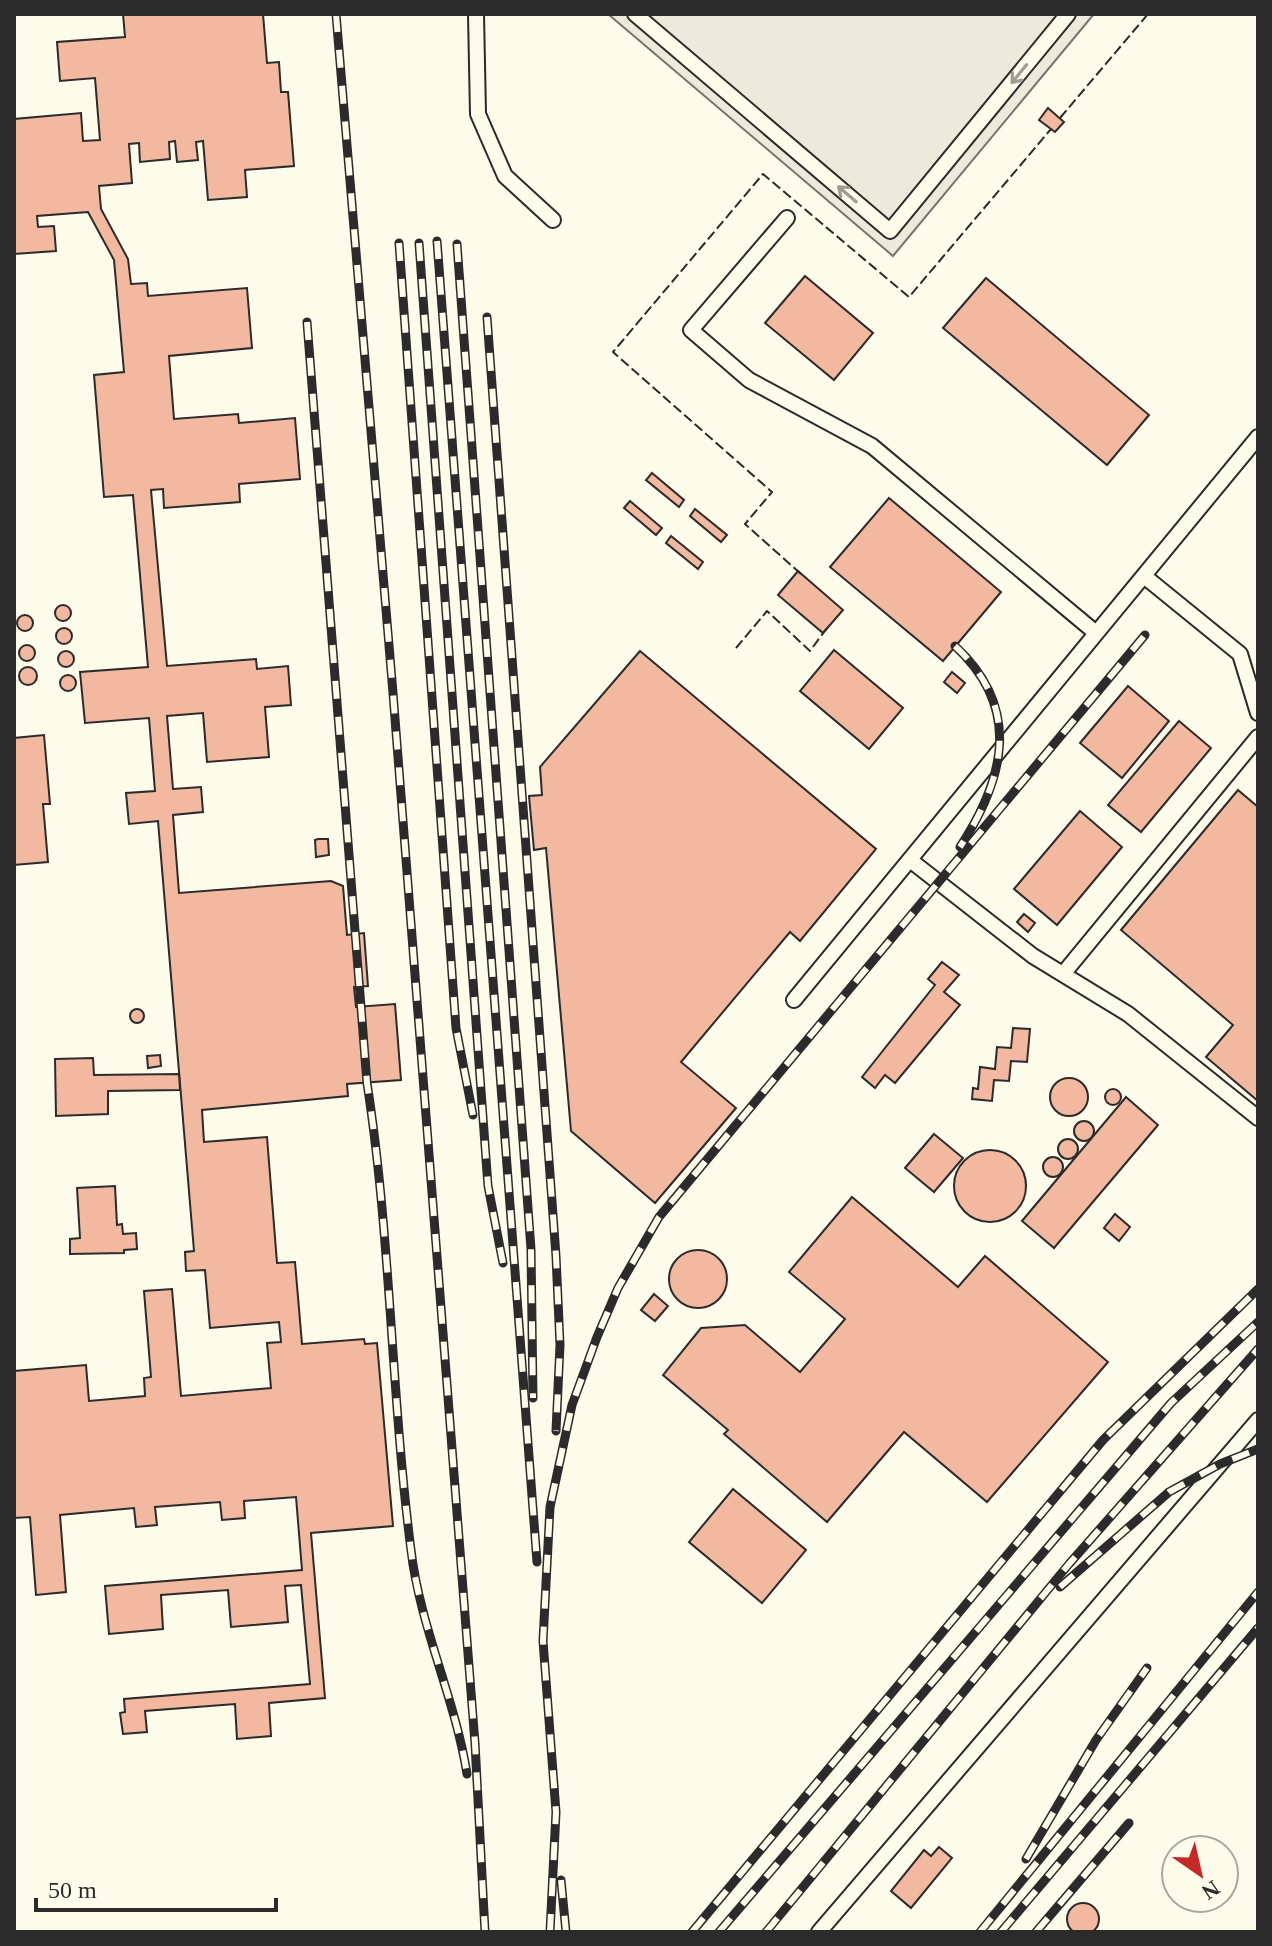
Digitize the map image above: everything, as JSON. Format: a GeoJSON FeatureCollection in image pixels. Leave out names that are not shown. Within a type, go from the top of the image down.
{"type":"FeatureCollection","features":[{"type":"Feature","properties":{"kind":"lane"},"geometry":{"type":"LineString","coordinates":[[476,14],[478,114],[505,176],[553,220]]}},
{"type":"Feature","properties":{"kind":"lane"},"geometry":{"type":"LineString","coordinates":[[635,14],[890,231],[1068,14]]}},
{"type":"Feature","properties":{"kind":"lane"},"geometry":{"type":"LineString","coordinates":[[787,218],[691,330],[749,380],[872,446],[1096,633]]}},
{"type":"Feature","properties":{"kind":"lane"},"geometry":{"type":"LineString","coordinates":[[794,1000],[1258,437]]}},
{"type":"Feature","properties":{"kind":"lane"},"geometry":{"type":"LineString","coordinates":[[1144,576],[1240,654],[1258,713]]}},
{"type":"Feature","properties":{"kind":"lane"},"geometry":{"type":"LineString","coordinates":[[1063,974],[1258,737]]}},
{"type":"Feature","properties":{"kind":"lane"},"geometry":{"type":"LineString","coordinates":[[910,860],[1033,956],[1128,1014],[1258,1118]]}},
{"type":"Feature","properties":{"kind":"lane"},"geometry":{"type":"LineString","coordinates":[[819,1932],[1258,1420]]}},
{"type":"Feature","properties":{"kind":"shaded area"},"geometry":{"type":"Polygon","coordinates":[[[608,14],[1094,14],[893,256],[608,14]]]}},
{"type":"Feature","properties":{"kind":"building"},"geometry":{"type":"Polygon","coordinates":[[[123,14],[263,14],[267,63],[279,62],[281,92],[288,92],[294,166],[245,170],[247,197],[208,200],[203,141],[196,142],[198,160],[177,162],[175,141],[169,142],[170,159],[140,162],[139,143],[129,144],[132,183],[99,186],[101,209],[128,259],[131,284],[147,283],[148,296],[247,288],[252,348],[169,356],[174,419],[238,414],[239,423],[295,418],[300,479],[239,484],[240,502],[164,508],[163,489],[151,490],[167,666],[256,659],[257,669],[288,666],[291,705],[265,707],[269,757],[207,762],[203,713],[167,716],[173,789],[201,787],[203,812],[173,815],[179,893],[331,881],[343,886],[347,935],[364,933],[368,986],[354,987],[356,1007],[395,1004],[401,1080],[347,1084],[348,1096],[202,1110],[204,1142],[267,1137],[277,1263],[295,1262],[302,1344],[364,1339],[365,1344],[377,1343],[393,1526],[311,1533],[325,1698],[269,1703],[271,1736],[237,1739],[235,1704],[145,1711],[147,1732],[123,1734],[120,1713],[125,1712],[124,1699],[310,1684],[301,1585],[285,1586],[288,1622],[231,1627],[228,1590],[161,1595],[163,1629],[109,1634],[105,1586],[302,1570],[296,1497],[244,1501],[245,1518],[222,1520],[220,1502],[155,1507],[157,1525],[136,1527],[134,1508],[60,1515],[66,1592],[36,1595],[30,1517],[14,1518],[14,1371],[86,1365],[89,1401],[145,1396],[144,1378],[151,1377],[144,1291],[172,1289],[181,1396],[271,1388],[267,1343],[281,1342],[279,1322],[210,1328],[205,1270],[186,1271],[185,1252],[194,1251],[158,821],[129,824],[126,793],[155,791],[149,718],[85,723],[80,672],[148,667],[133,495],[104,497],[94,375],[124,372],[114,260],[88,212],[37,216],[38,227],[54,226],[56,251],[14,254],[14,119],[81,113],[83,141],[100,140],[95,78],[60,81],[57,42],[125,37],[123,14]]]}},
{"type":"Feature","properties":{"kind":"building"},"geometry":{"type":"Polygon","coordinates":[[[1048,108],[1064,122],[1055,132],[1039,120],[1048,108]]]}},
{"type":"Feature","properties":{"kind":"building"},"geometry":{"type":"Polygon","coordinates":[[[805,276],[873,333],[834,380],[765,323],[805,276]]]}},
{"type":"Feature","properties":{"kind":"building"},"geometry":{"type":"Polygon","coordinates":[[[986,278],[1149,415],[1107,465],[943,328],[986,278]]]}},
{"type":"Feature","properties":{"kind":"building"},"geometry":{"type":"Polygon","coordinates":[[[652,473],[684,500],[679,507],[646,480],[652,473]]]}},
{"type":"Feature","properties":{"kind":"building"},"geometry":{"type":"Polygon","coordinates":[[[889,498],[1001,592],[943,661],[830,567],[889,498]]]}},
{"type":"Feature","properties":{"kind":"building"},"geometry":{"type":"Polygon","coordinates":[[[630,501],[662,528],[656,535],[624,508],[630,501]]]}},
{"type":"Feature","properties":{"kind":"building"},"geometry":{"type":"Polygon","coordinates":[[[695,509],[727,535],[721,542],[690,516],[695,509]]]}},
{"type":"Feature","properties":{"kind":"building"},"geometry":{"type":"Polygon","coordinates":[[[671,536],[703,562],[698,569],[666,543],[671,536]]]}},
{"type":"Feature","properties":{"kind":"building"},"geometry":{"type":"Polygon","coordinates":[[[798,571],[843,610],[823,633],[778,595],[798,571]]]}},
{"type":"Feature","properties":{"kind":"building"},"geometry":{"type":"Polygon","coordinates":[[[60,605],[66,605],[71,613],[69,619],[60,621],[55,616],[55,610],[60,605]]]}},
{"type":"Feature","properties":{"kind":"building"},"geometry":{"type":"Polygon","coordinates":[[[25,615],[33,623],[25,631],[17,623],[25,615]]]}},
{"type":"Feature","properties":{"kind":"building"},"geometry":{"type":"Polygon","coordinates":[[[64,628],[70,630],[70,642],[64,644],[58,642],[56,636],[58,630],[64,628]]]}},
{"type":"Feature","properties":{"kind":"building"},"geometry":{"type":"Polygon","coordinates":[[[24,645],[30,645],[35,653],[33,659],[24,661],[19,656],[19,650],[24,645]]]}},
{"type":"Feature","properties":{"kind":"building"},"geometry":{"type":"Polygon","coordinates":[[[834,650],[903,708],[869,749],[800,691],[834,650]]]}},
{"type":"Feature","properties":{"kind":"building"},"geometry":{"type":"Polygon","coordinates":[[[66,651],[72,653],[72,665],[66,667],[60,665],[58,659],[60,653],[66,651]]]}},
{"type":"Feature","properties":{"kind":"building"},"geometry":{"type":"Polygon","coordinates":[[[640,651],[876,849],[800,941],[790,932],[681,1062],[736,1108],[655,1203],[571,1131],[546,848],[534,850],[529,796],[542,795],[540,767],[640,651]]]}},
{"type":"Feature","properties":{"kind":"building"},"geometry":{"type":"Polygon","coordinates":[[[28,667],[37,676],[28,685],[19,676],[28,667]]]}},
{"type":"Feature","properties":{"kind":"building"},"geometry":{"type":"Polygon","coordinates":[[[952,672],[965,683],[957,693],[944,682],[952,672]]]}},
{"type":"Feature","properties":{"kind":"building"},"geometry":{"type":"Polygon","coordinates":[[[68,675],[74,677],[74,689],[68,691],[62,689],[60,683],[62,677],[68,675]]]}},
{"type":"Feature","properties":{"kind":"building"},"geometry":{"type":"Polygon","coordinates":[[[1128,686],[1169,721],[1122,778],[1080,743],[1128,686]]]}},
{"type":"Feature","properties":{"kind":"building"},"geometry":{"type":"Polygon","coordinates":[[[1179,721],[1211,748],[1141,832],[1108,805],[1179,721]]]}},
{"type":"Feature","properties":{"kind":"building"},"geometry":{"type":"Polygon","coordinates":[[[44,735],[50,804],[43,804],[48,862],[14,865],[14,738],[44,735]]]}},
{"type":"Feature","properties":{"kind":"building"},"geometry":{"type":"Polygon","coordinates":[[[1238,790],[1258,807],[1258,1101],[1206,1057],[1233,1025],[1121,930],[1238,790]]]}},
{"type":"Feature","properties":{"kind":"building"},"geometry":{"type":"Polygon","coordinates":[[[1080,811],[1122,847],[1057,925],[1014,889],[1080,811]]]}},
{"type":"Feature","properties":{"kind":"building"},"geometry":{"type":"Polygon","coordinates":[[[328,839],[329,855],[316,857],[315,840],[328,839]]]}},
{"type":"Feature","properties":{"kind":"building"},"geometry":{"type":"Polygon","coordinates":[[[1024,914],[1035,923],[1028,932],[1017,922],[1024,914]]]}},
{"type":"Feature","properties":{"kind":"building"},"geometry":{"type":"Polygon","coordinates":[[[942,962],[959,975],[944,992],[960,1005],[895,1083],[885,1075],[875,1088],[862,1077],[935,985],[928,979],[942,962]]]}},
{"type":"Feature","properties":{"kind":"building"},"geometry":{"type":"Polygon","coordinates":[[[137,1009],[144,1016],[137,1023],[130,1016],[137,1009]]]}},
{"type":"Feature","properties":{"kind":"building"},"geometry":{"type":"Polygon","coordinates":[[[1013,1028],[1030,1029],[1027,1062],[1011,1061],[1009,1081],[994,1080],[992,1101],[972,1099],[973,1088],[978,1089],[980,1067],[995,1069],[997,1047],[1011,1048],[1013,1028]]]}},
{"type":"Feature","properties":{"kind":"building"},"geometry":{"type":"Polygon","coordinates":[[[160,1055],[161,1066],[148,1068],[147,1056],[160,1055]]]}},
{"type":"Feature","properties":{"kind":"building"},"geometry":{"type":"Polygon","coordinates":[[[93,1058],[94,1075],[179,1074],[180,1090],[108,1091],[108,1114],[56,1116],[55,1059],[93,1058]]]}},
{"type":"Feature","properties":{"kind":"building"},"geometry":{"type":"Polygon","coordinates":[[[1069,1078],[1082,1084],[1088,1097],[1082,1110],[1069,1116],[1056,1110],[1050,1097],[1056,1084],[1069,1078]]]}},
{"type":"Feature","properties":{"kind":"building"},"geometry":{"type":"Polygon","coordinates":[[[1110,1089],[1116,1089],[1121,1097],[1119,1103],[1110,1105],[1105,1100],[1105,1094],[1110,1089]]]}},
{"type":"Feature","properties":{"kind":"building"},"geometry":{"type":"Polygon","coordinates":[[[1126,1097],[1158,1125],[1054,1248],[1022,1221],[1126,1097]]]}},
{"type":"Feature","properties":{"kind":"building"},"geometry":{"type":"Polygon","coordinates":[[[1080,1121],[1088,1121],[1094,1131],[1088,1141],[1080,1141],[1074,1135],[1074,1127],[1080,1121]]]}},
{"type":"Feature","properties":{"kind":"building"},"geometry":{"type":"Polygon","coordinates":[[[934,1134],[963,1158],[934,1192],[905,1168],[934,1134]]]}},
{"type":"Feature","properties":{"kind":"building"},"geometry":{"type":"Polygon","coordinates":[[[1064,1139],[1072,1139],[1078,1149],[1072,1159],[1064,1159],[1058,1153],[1058,1145],[1064,1139]]]}},
{"type":"Feature","properties":{"kind":"building"},"geometry":{"type":"Polygon","coordinates":[[[990,1150],[1010,1156],[1020,1166],[1026,1186],[1020,1206],[1010,1216],[990,1222],[970,1216],[960,1206],[954,1186],[960,1166],[970,1156],[990,1150]]]}},
{"type":"Feature","properties":{"kind":"building"},"geometry":{"type":"Polygon","coordinates":[[[1049,1157],[1057,1157],[1063,1167],[1057,1177],[1049,1177],[1043,1171],[1043,1163],[1049,1157]]]}},
{"type":"Feature","properties":{"kind":"building"},"geometry":{"type":"Polygon","coordinates":[[[115,1186],[117,1225],[122,1224],[123,1234],[136,1233],[137,1249],[124,1250],[124,1253],[70,1254],[70,1239],[80,1238],[77,1188],[115,1186]]]}},
{"type":"Feature","properties":{"kind":"building"},"geometry":{"type":"Polygon","coordinates":[[[852,1197],[958,1287],[985,1256],[1108,1362],[987,1502],[904,1432],[827,1522],[724,1434],[728,1430],[663,1375],[701,1328],[745,1325],[800,1372],[845,1319],[789,1272],[852,1197]]]}},
{"type":"Feature","properties":{"kind":"building"},"geometry":{"type":"Polygon","coordinates":[[[1115,1214],[1130,1227],[1119,1241],[1104,1228],[1115,1214]]]}},
{"type":"Feature","properties":{"kind":"building"},"geometry":{"type":"Polygon","coordinates":[[[698,1250],[719,1258],[727,1279],[719,1300],[698,1308],[677,1300],[669,1279],[677,1258],[698,1250]]]}},
{"type":"Feature","properties":{"kind":"building"},"geometry":{"type":"Polygon","coordinates":[[[654,1294],[668,1306],[655,1321],[641,1310],[654,1294]]]}},
{"type":"Feature","properties":{"kind":"building"},"geometry":{"type":"Polygon","coordinates":[[[733,1489],[806,1550],[762,1603],[689,1542],[733,1489]]]}},
{"type":"Feature","properties":{"kind":"building"},"geometry":{"type":"Polygon","coordinates":[[[939,1847],[952,1858],[911,1908],[891,1891],[924,1850],[931,1856],[939,1847]]]}},
{"type":"Feature","properties":{"kind":"building"},"geometry":{"type":"Polygon","coordinates":[[[1083,1903],[1095,1907],[1099,1919],[1095,1931],[1083,1935],[1071,1931],[1067,1919],[1071,1907],[1083,1903]]]}},
{"type":"Feature","properties":{"kind":"railway"},"geometry":{"type":"LineString","coordinates":[[336,14],[393,693],[475,1743],[485,1932]]}},
{"type":"Feature","properties":{"kind":"railway"},"geometry":{"type":"LineString","coordinates":[[437,241],[537,1562]]}},
{"type":"Feature","properties":{"kind":"railway"},"geometry":{"type":"LineString","coordinates":[[399,243],[456,1028],[473,1115]]}},
{"type":"Feature","properties":{"kind":"railway"},"geometry":{"type":"LineString","coordinates":[[419,243],[488,1186],[503,1263]]}},
{"type":"Feature","properties":{"kind":"railway"},"geometry":{"type":"LineString","coordinates":[[457,244],[531,1249],[533,1398]]}},
{"type":"Feature","properties":{"kind":"railway"},"geometry":{"type":"LineString","coordinates":[[487,317],[556,1256],[560,1345],[556,1431]]}},
{"type":"Feature","properties":{"kind":"railway"},"geometry":{"type":"LineString","coordinates":[[307,322],[367,1083],[381,1199],[404,1492],[415,1579],[467,1774]]}},
{"type":"Feature","properties":{"kind":"railway"},"geometry":{"type":"LineString","coordinates":[[550,1932],[556,1812],[543,1641],[550,1507],[572,1405],[618,1288],[659,1217],[1145,635]]}},
{"type":"Feature","properties":{"kind":"railway"},"geometry":{"type":"LineString","coordinates":[[955,646],[976,670],[990,694],[998,719],[1000,744],[988,795],[960,847]]}},
{"type":"Feature","properties":{"kind":"railway"},"geometry":{"type":"LineString","coordinates":[[692,1932],[1103,1440],[1258,1289]]}},
{"type":"Feature","properties":{"kind":"railway"},"geometry":{"type":"LineString","coordinates":[[719,1932],[1171,1403],[1258,1322]]}},
{"type":"Feature","properties":{"kind":"railway"},"geometry":{"type":"LineString","coordinates":[[766,1932],[1069,1564],[1258,1349]]}},
{"type":"Feature","properties":{"kind":"railway"},"geometry":{"type":"LineString","coordinates":[[1060,1587],[1169,1492],[1220,1464],[1258,1449]]}},
{"type":"Feature","properties":{"kind":"railway"},"geometry":{"type":"LineString","coordinates":[[980,1932],[1258,1592]]}},
{"type":"Feature","properties":{"kind":"railway"},"geometry":{"type":"LineString","coordinates":[[1001,1932],[1258,1628]]}},
{"type":"Feature","properties":{"kind":"railway"},"geometry":{"type":"LineString","coordinates":[[1026,1859],[1096,1740],[1147,1668]]}},
{"type":"Feature","properties":{"kind":"railway"},"geometry":{"type":"LineString","coordinates":[[1036,1932],[1129,1823]]}},
{"type":"Feature","properties":{"kind":"railway"},"geometry":{"type":"LineString","coordinates":[[561,1880],[566,1932]]}},
{"type":"Feature","properties":{"kind":"fence"},"geometry":{"type":"LineString","coordinates":[[1060,118],[1148,14]]}},
{"type":"Feature","properties":{"kind":"fence"},"geometry":{"type":"LineString","coordinates":[[801,574],[745,524],[772,492],[613,352],[763,174],[909,297],[1051,129]]}},
{"type":"Feature","properties":{"kind":"fence"},"geometry":{"type":"LineString","coordinates":[[736,648],[767,611],[810,651],[827,628]]}}]}
